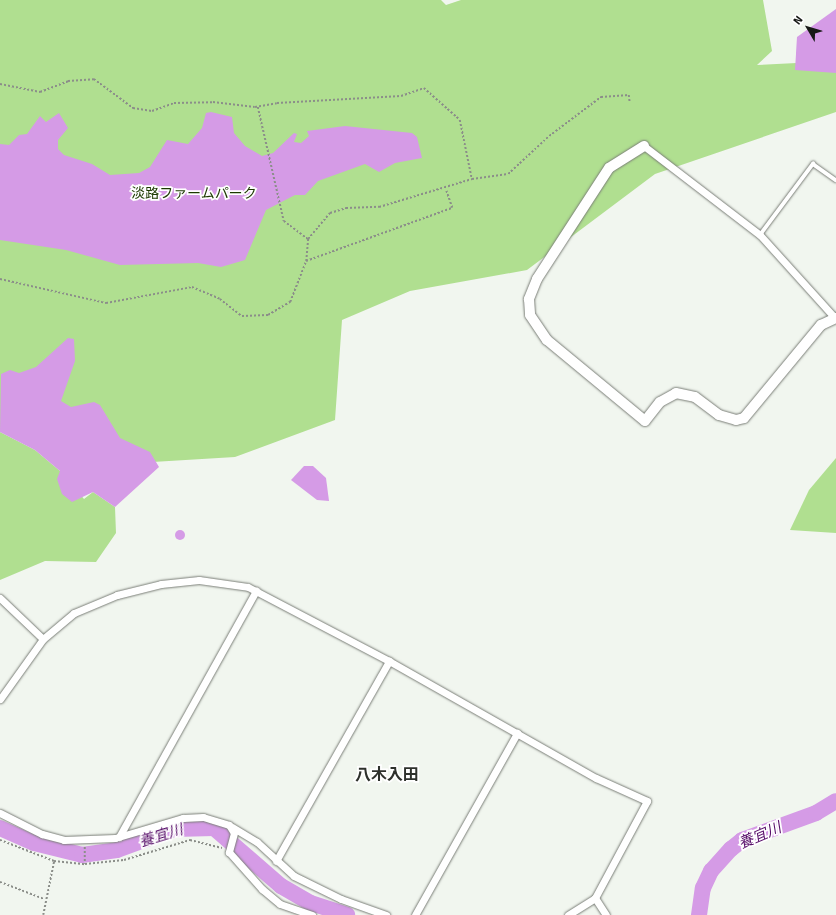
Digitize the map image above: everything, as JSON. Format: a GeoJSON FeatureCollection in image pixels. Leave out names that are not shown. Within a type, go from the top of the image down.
{"type":"FeatureCollection","features":[{"type":"Feature","properties":{"kind":"street"},"geometry":{"type":"LineString","coordinates":[[644,146],[760,235],[836,318],[822,325],[744,418],[736,420],[719,415],[695,397],[676,393],[660,402],[645,421],[547,340],[530,315],[529,299],[536,279],[609,168],[644,146]]}},
{"type":"Feature","properties":{"kind":"street"},"geometry":{"type":"LineString","coordinates":[[0,699],[12,677],[43,639],[74,613],[95,603],[161,584],[199,580],[256,591],[389,661],[596,778],[648,801],[595,898],[568,915]]}},
{"type":"Feature","properties":{"kind":"street"},"geometry":{"type":"LineString","coordinates":[[119,837],[256,591]]}},
{"type":"Feature","properties":{"kind":"street"},"geometry":{"type":"LineString","coordinates":[[0,598],[43,639]]}},
{"type":"Feature","properties":{"kind":"street"},"geometry":{"type":"LineString","coordinates":[[276,861],[389,661]]}},
{"type":"Feature","properties":{"kind":"street"},"geometry":{"type":"LineString","coordinates":[[415,915],[517,733]]}},
{"type":"Feature","properties":{"kind":"street"},"geometry":{"type":"LineString","coordinates":[[0,813],[42,834],[64,840],[119,837],[183,818],[203,817],[229,824],[294,876],[335,897],[386,915]]}},
{"type":"Feature","properties":{"kind":"street"},"geometry":{"type":"LineString","coordinates":[[229,824],[234,833],[229,852],[270,898],[312,915]]}},
{"type":"Feature","properties":{"kind":"street"},"geometry":{"type":"LineString","coordinates":[[595,898],[606,915]]}},
{"type":"Feature","properties":{"kind":"lane"},"geometry":{"type":"LineString","coordinates":[[760,235],[813,164],[836,180]]}},
{"type":"Feature","properties":{"kind":"path"},"geometry":{"type":"LineString","coordinates":[[0,84],[40,92],[68,80],[94,79],[133,108],[152,111],[174,103],[258,107],[401,96],[424,88],[460,120],[472,179]]}},
{"type":"Feature","properties":{"kind":"path"},"geometry":{"type":"LineString","coordinates":[[0,279],[106,302],[192,287],[220,299],[242,316],[252,318],[268,315],[290,302],[306,261],[308,239],[330,213],[346,208],[379,207],[445,190],[472,179],[508,174],[549,136],[601,98],[629,95],[630,103]]}},
{"type":"Feature","properties":{"kind":"path"},"geometry":{"type":"LineString","coordinates":[[258,107],[280,208],[288,227],[308,239]]}},
{"type":"Feature","properties":{"kind":"path"},"geometry":{"type":"LineString","coordinates":[[306,261],[452,208],[445,190]]}},
{"type":"Feature","properties":{"kind":"path"},"geometry":{"type":"LineString","coordinates":[[0,840],[54,861],[86,864],[124,860],[190,840],[209,842],[229,852]]}},
{"type":"Feature","properties":{"kind":"path"},"geometry":{"type":"LineString","coordinates":[[85,844],[86,864]]}},
{"type":"Feature","properties":{"kind":"path"},"geometry":{"type":"LineString","coordinates":[[43,915],[44,900],[54,861]]}},
{"type":"Feature","properties":{"kind":"path"},"geometry":{"type":"LineString","coordinates":[[0,882],[44,900]]}},
{"type":"Feature","properties":{"kind":"green space","name":"淡路ファームパーク"},"geometry":{"type":"Polygon","coordinates":[[[0,0],[441,0],[446,5],[461,0],[763,0],[772,51],[757,65],[836,61],[836,112],[655,174],[527,270],[410,291],[342,320],[335,420],[235,457],[103,465],[0,430],[0,0]]]}},
{"type":"Feature","properties":{"kind":"green space"},"geometry":{"type":"Polygon","coordinates":[[[0,432],[35,450],[60,471],[84,499],[93,492],[115,507],[116,533],[96,562],[45,561],[0,580],[0,432]]]}},
{"type":"Feature","properties":{"kind":"green space"},"geometry":{"type":"Polygon","coordinates":[[[836,458],[836,533],[790,530],[809,490],[836,458]]]}},
{"type":"Feature","properties":{"kind":"shaded area"},"geometry":{"type":"Polygon","coordinates":[[[836,9],[836,73],[795,70],[797,37],[836,9]]]}},
{"type":"Feature","properties":{"kind":"shaded area"},"geometry":{"type":"Polygon","coordinates":[[[211,112],[232,117],[234,133],[245,146],[262,156],[273,153],[294,133],[297,134],[294,142],[301,143],[309,136],[307,131],[345,126],[412,133],[417,137],[422,158],[395,163],[379,172],[365,164],[318,181],[305,195],[295,195],[266,210],[245,260],[221,267],[198,263],[120,265],[66,250],[0,240],[0,144],[9,145],[19,135],[27,134],[40,116],[46,122],[59,113],[68,128],[58,140],[58,149],[64,155],[92,164],[110,175],[139,173],[150,167],[167,140],[188,144],[202,128],[206,113],[211,112]]]}},
{"type":"Feature","properties":{"kind":"shaded area"},"geometry":{"type":"Polygon","coordinates":[[[68,338],[74,339],[75,361],[61,401],[71,407],[94,402],[100,405],[120,438],[150,452],[159,467],[115,507],[93,492],[72,502],[62,494],[57,479],[60,471],[35,450],[0,432],[1,374],[10,370],[19,373],[36,367],[68,338]]]}},
{"type":"Feature","properties":{"kind":"shaded area"},"geometry":{"type":"Polygon","coordinates":[[[304,466],[313,466],[326,478],[329,501],[317,500],[291,480],[304,466]]]}},
{"type":"Feature","properties":{"kind":"shaded area"},"geometry":{"type":"Polygon","coordinates":[[[178,530],[182,530],[185,535],[182,540],[178,540],[175,537],[175,533],[178,530]]]}},
{"type":"Feature","properties":{"kind":"waterway","name":"養宜川"},"geometry":{"type":"LineString","coordinates":[[699,915],[703,888],[711,871],[731,849],[742,840],[816,813],[836,801]]}},
{"type":"Feature","properties":{"kind":"waterway","name":"養宜川"},"geometry":{"type":"LineString","coordinates":[[0,828],[34,843],[82,855],[117,850],[174,829],[214,828],[281,886],[311,903],[347,915]]}},
{"type":"Feature","properties":{"kind":"district","name":"八木入田"},"geometry":{"type":"Point","coordinates":[387,775]}}]}
